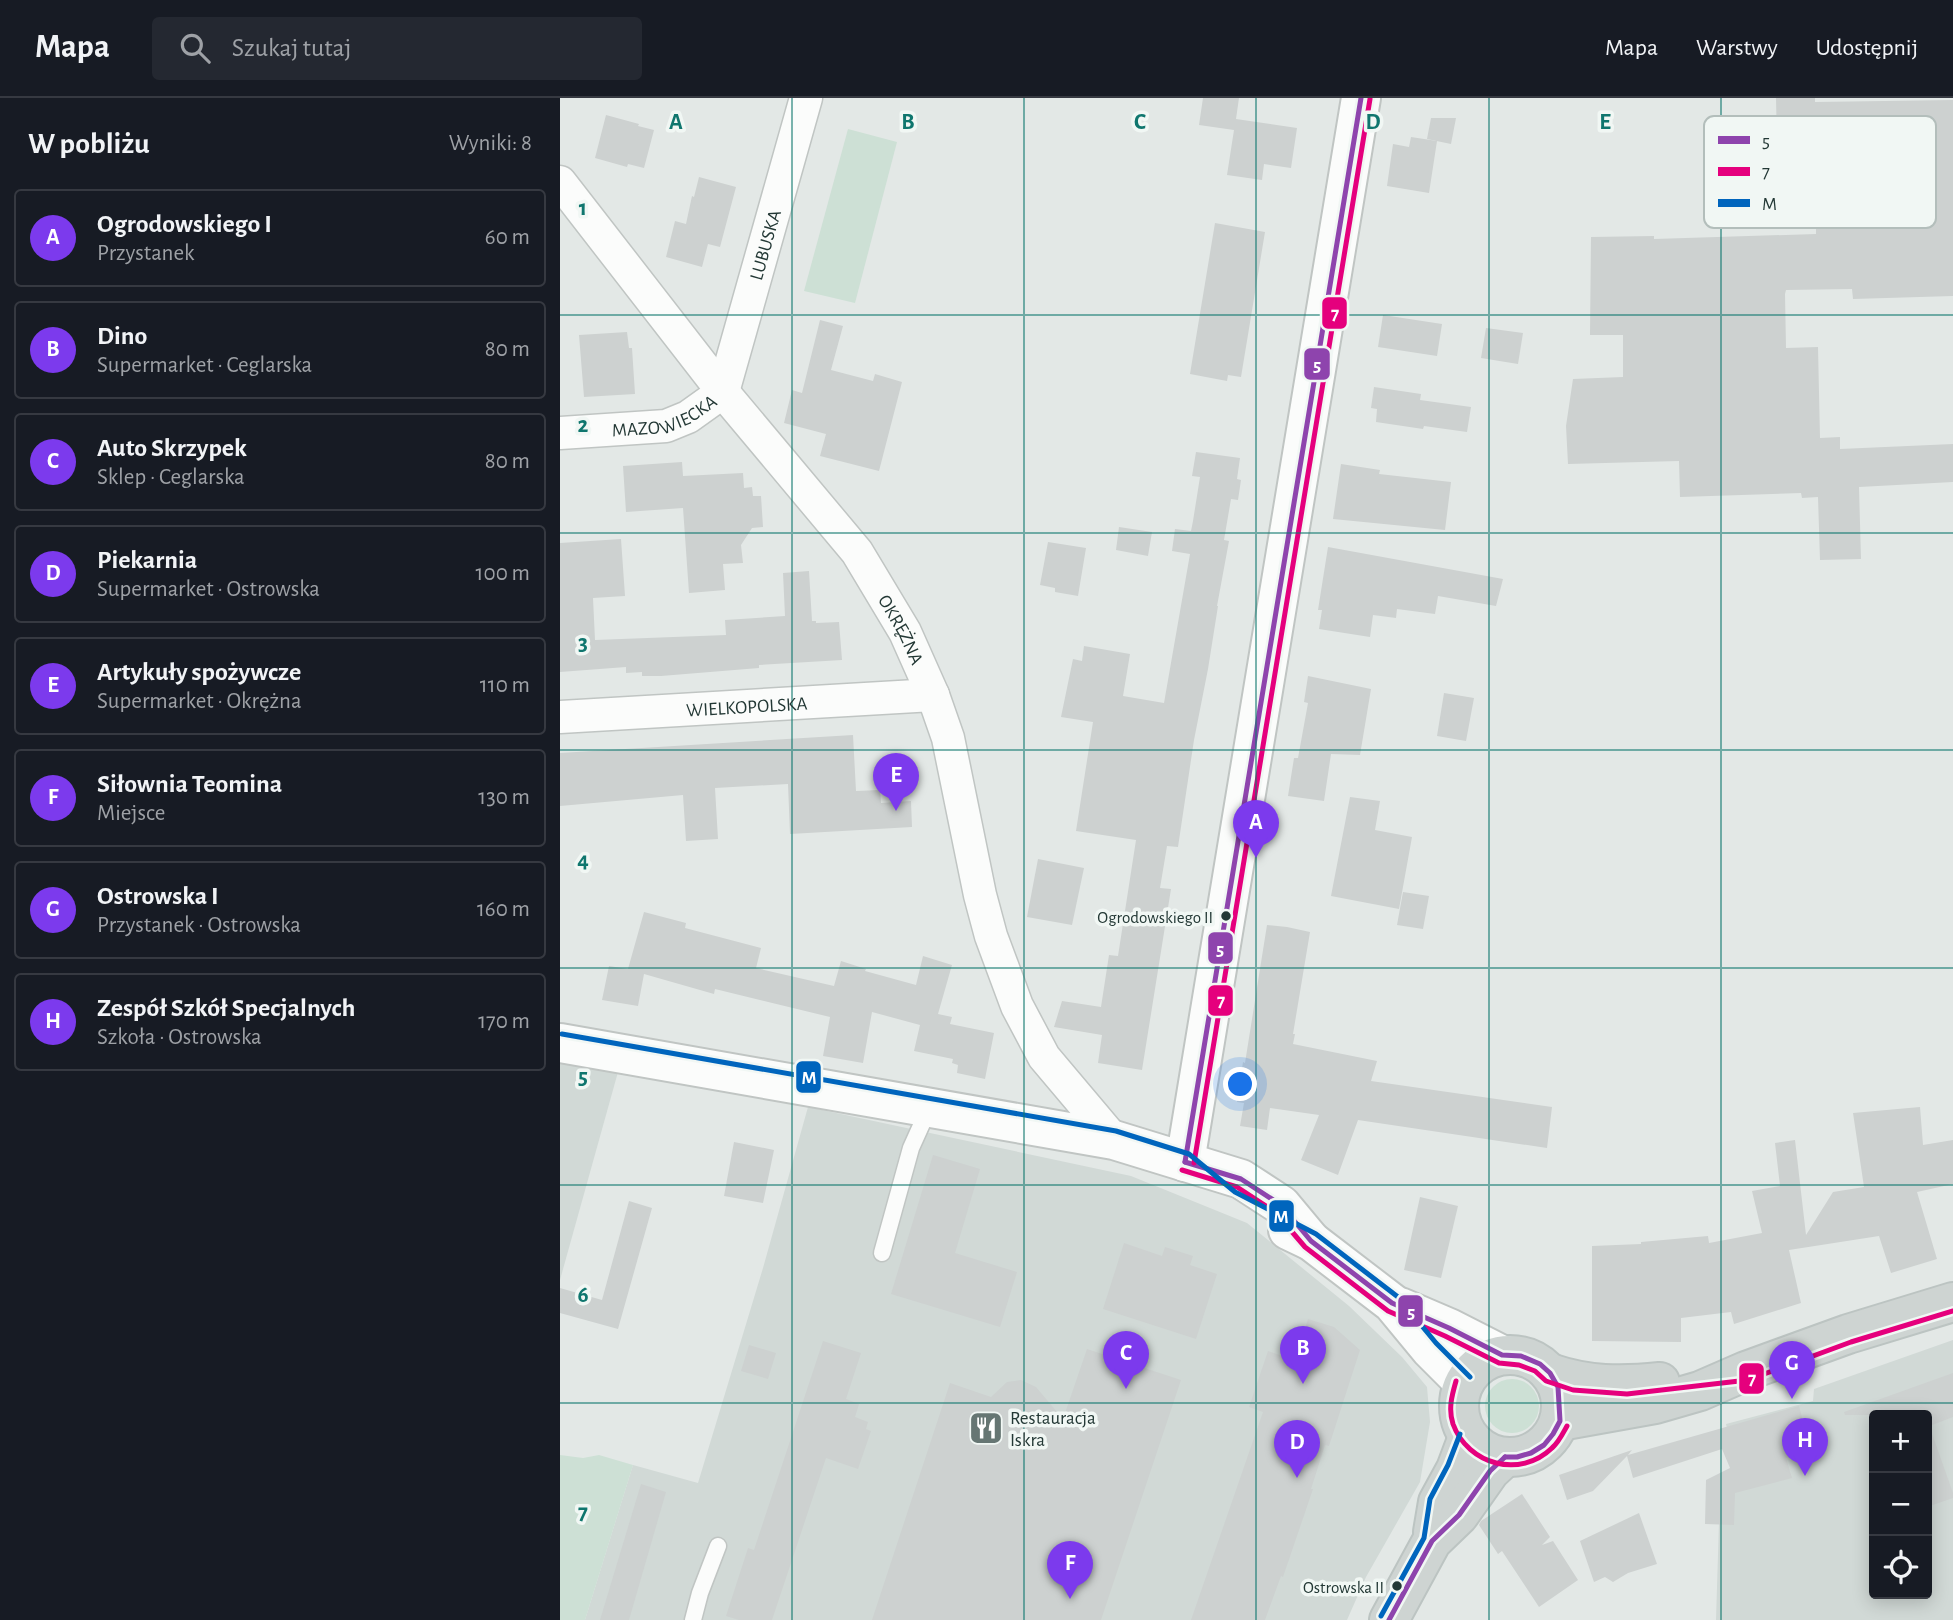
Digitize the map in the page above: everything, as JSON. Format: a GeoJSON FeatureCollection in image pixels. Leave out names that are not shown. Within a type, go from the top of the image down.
{"type":"FeatureCollection","features":[{"type":"Feature","properties":{"kind":"main road"},"geometry":{"type":"LineString","coordinates":[[1560,1421],[1656,1404],[1700,1391],[1746,1371],[1848,1334],[1953,1302]]}},
{"type":"Feature","properties":{"kind":"main road"},"geometry":{"type":"LineString","coordinates":[[1502,1354],[1521,1356],[1540,1364],[1550,1373],[1558,1387],[1560,1421],[1544,1445],[1517,1457],[1505,1457],[1483,1450],[1468,1437],[1458,1406],[1461,1391],[1471,1370],[1502,1354]]}},
{"type":"Feature","properties":{"kind":"main road"},"geometry":{"type":"LineString","coordinates":[[1550,1373],[1574,1381],[1627,1385],[1746,1371]]}},
{"type":"Feature","properties":{"kind":"main road"},"geometry":{"type":"LineString","coordinates":[[1432,1541],[1438,1502],[1468,1437]]}},
{"type":"Feature","properties":{"kind":"main road"},"geometry":{"type":"LineString","coordinates":[[1389,1620],[1432,1541],[1459,1515],[1490,1471],[1505,1457]]}},
{"type":"Feature","properties":{"kind":"street","name":"LUBUSKA"},"geometry":{"type":"LineString","coordinates":[[723,392],[806,98]]}},
{"type":"Feature","properties":{"kind":"street"},"geometry":{"type":"LineString","coordinates":[[1185,1162],[1362,98]]}},
{"type":"Feature","properties":{"kind":"street","name":"OKRĘŻNA"},"geometry":{"type":"LineString","coordinates":[[560,182],[723,392],[857,552],[905,632],[933,695],[948,738],[980,895],[991,936],[1017,1006],[1044,1056],[1114,1140]]}},
{"type":"Feature","properties":{"kind":"street","name":"MAZOWIECKA"},"geometry":{"type":"LineString","coordinates":[[560,433],[666,426],[688,417],[723,392]]}},
{"type":"Feature","properties":{"kind":"street","name":"WIELKOPOLSKA"},"geometry":{"type":"LineString","coordinates":[[560,717],[933,695]]}},
{"type":"Feature","properties":{"kind":"street"},"geometry":{"type":"LineString","coordinates":[[560,1043],[1114,1140],[1185,1162],[1230,1199],[1311,1241],[1392,1303],[1502,1354]]}},
{"type":"Feature","properties":{"kind":"street"},"geometry":{"type":"LineString","coordinates":[[1392,1303],[1430,1349],[1464,1383]]}},
{"type":"Feature","properties":{"kind":"lane"},"geometry":{"type":"LineString","coordinates":[[882,1253],[911,1148],[929,1108]]}},
{"type":"Feature","properties":{"kind":"lane"},"geometry":{"type":"LineString","coordinates":[[693,1620],[700,1593],[719,1546]]}},
{"type":"Feature","properties":{"kind":"shaded area"},"geometry":{"type":"Polygon","coordinates":[[[560,1063],[618,1072],[560,1280],[560,1063]]]}},
{"type":"Feature","properties":{"kind":"shaded area"},"geometry":{"type":"Polygon","coordinates":[[[808,1107],[1131,1176],[1247,1223],[1349,1306],[1402,1357],[1427,1387],[1430,1422],[1420,1482],[1366,1577],[1347,1620],[585,1620],[633,1465],[698,1483],[808,1107]]]}},
{"type":"Feature","properties":{"kind":"shaded area"},"geometry":{"type":"Polygon","coordinates":[[[1953,1340],[1953,1620],[1716,1620],[1720,1489],[1737,1470],[1726,1424],[1813,1401],[1814,1389],[1953,1340]]]}},
{"type":"Feature","properties":{"kind":"green space"},"geometry":{"type":"Polygon","coordinates":[[[848,129],[897,142],[855,303],[804,291],[848,129]]]}},
{"type":"Feature","properties":{"kind":"green space"},"geometry":{"type":"Polygon","coordinates":[[[1512,1379],[1531,1387],[1539,1406],[1531,1425],[1512,1433],[1493,1425],[1485,1406],[1493,1387],[1512,1379]]]}},
{"type":"Feature","properties":{"kind":"green space"},"geometry":{"type":"Polygon","coordinates":[[[560,1455],[583,1458],[599,1455],[633,1465],[585,1620],[560,1620],[560,1455]]]}},
{"type":"Feature","properties":{"kind":"building"},"geometry":{"type":"Polygon","coordinates":[[[1203,98],[1239,98],[1236,119],[1297,128],[1291,168],[1264,164],[1262,180],[1227,175],[1234,130],[1199,125],[1203,98]]]}},
{"type":"Feature","properties":{"kind":"building"},"geometry":{"type":"Polygon","coordinates":[[[1776,98],[1815,98],[1815,102],[1953,100],[1953,296],[1853,299],[1852,289],[1786,290],[1785,294],[1786,348],[1818,347],[1820,438],[1840,437],[1840,449],[1953,444],[1953,482],[1859,487],[1861,559],[1820,560],[1818,497],[1802,498],[1801,493],[1680,497],[1679,461],[1568,464],[1566,426],[1573,379],[1623,377],[1623,335],[1590,335],[1591,237],[1654,236],[1654,239],[1816,234],[1816,228],[1936,228],[1936,116],[1776,116],[1776,98]]]}},
{"type":"Feature","properties":{"kind":"building"},"geometry":{"type":"Polygon","coordinates":[[[606,115],[654,130],[644,168],[628,164],[627,167],[595,158],[606,115]]]}},
{"type":"Feature","properties":{"kind":"building"},"geometry":{"type":"Polygon","coordinates":[[[1431,118],[1456,118],[1451,144],[1427,139],[1431,118]]]}},
{"type":"Feature","properties":{"kind":"building"},"geometry":{"type":"Polygon","coordinates":[[[1411,137],[1437,141],[1429,193],[1387,186],[1393,144],[1409,147],[1411,137]]]}},
{"type":"Feature","properties":{"kind":"building"},"geometry":{"type":"Polygon","coordinates":[[[699,177],[736,187],[720,247],[708,244],[702,267],[666,257],[675,221],[686,224],[699,177]]]}},
{"type":"Feature","properties":{"kind":"building"},"geometry":{"type":"Polygon","coordinates":[[[1215,223],[1265,232],[1241,377],[1228,375],[1227,381],[1190,374],[1215,223]]]}},
{"type":"Feature","properties":{"kind":"building"},"geometry":{"type":"Polygon","coordinates":[[[1383,315],[1442,324],[1437,356],[1378,347],[1383,315]]]}},
{"type":"Feature","properties":{"kind":"building"},"geometry":{"type":"Polygon","coordinates":[[[820,320],[843,326],[831,370],[873,381],[875,374],[902,382],[879,471],[820,456],[826,434],[784,423],[792,390],[802,393],[820,320]]]}},
{"type":"Feature","properties":{"kind":"building"},"geometry":{"type":"Polygon","coordinates":[[[1486,328],[1523,333],[1518,364],[1481,358],[1486,328]]]}},
{"type":"Feature","properties":{"kind":"building"},"geometry":{"type":"Polygon","coordinates":[[[627,332],[629,348],[632,348],[635,394],[584,397],[579,335],[627,332]]]}},
{"type":"Feature","properties":{"kind":"building"},"geometry":{"type":"Polygon","coordinates":[[[1374,387],[1421,394],[1420,400],[1471,407],[1467,432],[1376,422],[1377,409],[1371,408],[1374,387]]]}},
{"type":"Feature","properties":{"kind":"building"},"geometry":{"type":"Polygon","coordinates":[[[1196,452],[1240,458],[1237,479],[1241,480],[1238,500],[1231,499],[1224,540],[1229,541],[1178,847],[1167,846],[1160,888],[1171,889],[1142,1070],[1098,1063],[1102,1035],[1054,1027],[1062,1001],[1101,1007],[1109,955],[1118,956],[1136,840],[1076,831],[1093,722],[1061,717],[1073,659],[1082,661],[1084,646],[1130,654],[1123,696],[1164,703],[1190,554],[1172,551],[1175,529],[1191,531],[1200,477],[1192,476],[1196,452]]]}},
{"type":"Feature","properties":{"kind":"building"},"geometry":{"type":"Polygon","coordinates":[[[682,462],[683,476],[743,473],[744,488],[752,487],[753,496],[761,496],[763,527],[752,528],[741,545],[743,563],[723,564],[725,590],[689,593],[683,508],[626,512],[623,466],[682,462]]]}},
{"type":"Feature","properties":{"kind":"building"},"geometry":{"type":"Polygon","coordinates":[[[1341,464],[1380,470],[1379,474],[1451,482],[1445,530],[1333,519],[1341,464]]]}},
{"type":"Feature","properties":{"kind":"building"},"geometry":{"type":"Polygon","coordinates":[[[1119,527],[1152,532],[1148,556],[1116,550],[1119,527]]]}},
{"type":"Feature","properties":{"kind":"building"},"geometry":{"type":"Polygon","coordinates":[[[621,539],[625,596],[593,598],[595,640],[726,635],[725,620],[785,616],[783,573],[809,571],[812,621],[839,622],[842,660],[759,665],[759,668],[661,676],[642,676],[642,672],[626,673],[626,667],[560,672],[560,543],[621,539]]]}},
{"type":"Feature","properties":{"kind":"building"},"geometry":{"type":"Polygon","coordinates":[[[1048,542],[1086,548],[1078,596],[1055,592],[1055,588],[1040,585],[1048,542]]]}},
{"type":"Feature","properties":{"kind":"building"},"geometry":{"type":"Polygon","coordinates":[[[1328,547],[1503,579],[1496,606],[1438,596],[1435,614],[1397,609],[1396,618],[1373,615],[1370,637],[1319,629],[1322,610],[1318,610],[1328,547]]]}},
{"type":"Feature","properties":{"kind":"building"},"geometry":{"type":"Polygon","coordinates":[[[1308,676],[1371,689],[1360,755],[1331,754],[1324,801],[1288,796],[1294,758],[1298,758],[1308,703],[1304,702],[1308,676]]]}},
{"type":"Feature","properties":{"kind":"building"},"geometry":{"type":"Polygon","coordinates":[[[1444,693],[1474,698],[1466,741],[1437,736],[1444,693]]]}},
{"type":"Feature","properties":{"kind":"building"},"geometry":{"type":"Polygon","coordinates":[[[853,735],[856,791],[880,790],[881,803],[911,801],[912,827],[790,834],[788,784],[715,788],[718,839],[686,841],[683,795],[560,806],[560,753],[853,735]]]}},
{"type":"Feature","properties":{"kind":"building"},"geometry":{"type":"Polygon","coordinates":[[[1350,797],[1380,801],[1375,830],[1412,837],[1399,909],[1331,896],[1350,797]]]}},
{"type":"Feature","properties":{"kind":"building"},"geometry":{"type":"Polygon","coordinates":[[[1038,859],[1084,868],[1072,925],[1027,917],[1038,859]]]}},
{"type":"Feature","properties":{"kind":"building"},"geometry":{"type":"Polygon","coordinates":[[[1403,892],[1429,896],[1423,929],[1397,925],[1403,892]]]}},
{"type":"Feature","properties":{"kind":"building"},"geometry":{"type":"Polygon","coordinates":[[[644,912],[686,923],[685,928],[761,948],[756,968],[834,986],[841,961],[866,969],[865,971],[916,985],[923,956],[952,965],[938,1014],[952,1017],[950,1024],[994,1033],[985,1079],[957,1073],[958,1065],[952,1063],[953,1059],[914,1051],[920,1025],[872,1012],[863,1063],[823,1056],[830,1017],[715,989],[714,994],[644,974],[638,1006],[602,1000],[609,966],[628,969],[644,912]]]}},
{"type":"Feature","properties":{"kind":"building"},"geometry":{"type":"Polygon","coordinates":[[[1267,925],[1310,932],[1293,1044],[1377,1061],[1371,1081],[1552,1107],[1547,1148],[1358,1120],[1338,1175],[1301,1160],[1319,1115],[1270,1108],[1267,1130],[1240,1126],[1244,1103],[1237,1102],[1267,925]]]}},
{"type":"Feature","properties":{"kind":"building"},"geometry":{"type":"Polygon","coordinates":[[[1920,1107],[1923,1145],[1953,1140],[1953,1184],[1917,1192],[1937,1259],[1891,1273],[1879,1236],[1789,1250],[1801,1303],[1734,1324],[1731,1312],[1681,1318],[1681,1342],[1592,1341],[1592,1246],[1641,1244],[1708,1236],[1709,1243],[1762,1233],[1752,1191],[1780,1186],[1775,1143],[1795,1140],[1806,1235],[1833,1192],[1864,1187],[1853,1113],[1920,1107]]]}},
{"type":"Feature","properties":{"kind":"building"},"geometry":{"type":"Polygon","coordinates":[[[734,1142],[774,1150],[763,1203],[724,1196],[734,1142]]]}},
{"type":"Feature","properties":{"kind":"building"},"geometry":{"type":"Polygon","coordinates":[[[933,1155],[980,1169],[955,1253],[1017,1272],[1000,1327],[891,1294],[933,1155]]]}},
{"type":"Feature","properties":{"kind":"building"},"geometry":{"type":"Polygon","coordinates":[[[1420,1197],[1458,1206],[1441,1278],[1404,1270],[1420,1197]]]}},
{"type":"Feature","properties":{"kind":"building"},"geometry":{"type":"Polygon","coordinates":[[[629,1201],[652,1208],[618,1329],[560,1313],[560,1288],[602,1300],[629,1201]]]}},
{"type":"Feature","properties":{"kind":"building"},"geometry":{"type":"Polygon","coordinates":[[[1124,1243],[1162,1256],[1165,1247],[1193,1256],[1190,1265],[1217,1274],[1196,1339],[1103,1309],[1124,1243]]]}},
{"type":"Feature","properties":{"kind":"building"},"geometry":{"type":"Polygon","coordinates":[[[1308,1319],[1334,1327],[1360,1350],[1329,1446],[1325,1445],[1283,1577],[1281,1576],[1265,1620],[1191,1620],[1263,1412],[1249,1407],[1268,1351],[1295,1360],[1308,1319]]]}},
{"type":"Feature","properties":{"kind":"building"},"geometry":{"type":"Polygon","coordinates":[[[823,1341],[861,1353],[846,1399],[859,1404],[855,1417],[868,1422],[866,1429],[871,1431],[858,1469],[826,1458],[772,1620],[739,1620],[726,1616],[748,1548],[754,1550],[823,1341]]]}},
{"type":"Feature","properties":{"kind":"building"},"geometry":{"type":"Polygon","coordinates":[[[749,1345],[776,1353],[768,1379],[741,1371],[749,1345]]]}},
{"type":"Feature","properties":{"kind":"building"},"geometry":{"type":"Polygon","coordinates":[[[1087,1349],[1181,1380],[1101,1620],[872,1620],[950,1383],[991,1397],[1007,1382],[1021,1380],[1036,1387],[1063,1419],[1087,1349]]]}},
{"type":"Feature","properties":{"kind":"building"},"geometry":{"type":"Polygon","coordinates":[[[1953,1373],[1953,1417],[1932,1425],[1932,1410],[1869,1410],[1869,1415],[1845,1415],[1844,1412],[1953,1373]]]}},
{"type":"Feature","properties":{"kind":"building"},"geometry":{"type":"Polygon","coordinates":[[[1799,1406],[1811,1451],[1786,1458],[1792,1478],[1735,1493],[1734,1525],[1705,1524],[1706,1480],[1730,1468],[1722,1449],[1633,1478],[1627,1456],[1593,1491],[1567,1500],[1559,1475],[1632,1450],[1628,1455],[1799,1406]]]}},
{"type":"Feature","properties":{"kind":"building"},"geometry":{"type":"Polygon","coordinates":[[[1932,1434],[1953,1493],[1953,1498],[1932,1505],[1932,1434]]]}},
{"type":"Feature","properties":{"kind":"building"},"geometry":{"type":"Polygon","coordinates":[[[641,1484],[666,1492],[629,1620],[600,1620],[641,1484]]]}},
{"type":"Feature","properties":{"kind":"building"},"geometry":{"type":"Polygon","coordinates":[[[1522,1494],[1550,1537],[1542,1545],[1553,1541],[1578,1580],[1539,1607],[1502,1551],[1498,1554],[1479,1525],[1522,1494]]]}},
{"type":"Feature","properties":{"kind":"building"},"geometry":{"type":"Polygon","coordinates":[[[1639,1513],[1657,1564],[1628,1573],[1613,1582],[1605,1577],[1594,1582],[1580,1541],[1639,1513]]]}},
{"type":"Feature","properties":{"kind":"transit line","name":"5"},"geometry":{"type":"LineString","coordinates":[[1185,1162],[1361,98]]}},
{"type":"Feature","properties":{"kind":"transit line","name":"7"},"geometry":{"type":"LineString","coordinates":[[1194,1163],[1370,99]]}},
{"type":"Feature","properties":{"kind":"transit line","name":"M"},"geometry":{"type":"LineString","coordinates":[[562,1034],[1116,1131],[1189,1154],[1235,1192],[1316,1234],[1398,1297],[1436,1343],[1470,1377]]}},
{"type":"Feature","properties":{"kind":"transit line","name":"5"},"geometry":{"type":"LineString","coordinates":[[1185,1162],[1241,1179],[1281,1205],[1311,1241],[1392,1303],[1502,1355],[1521,1356],[1540,1364],[1550,1373],[1558,1387],[1560,1421],[1544,1445],[1531,1453],[1505,1457]]}},
{"type":"Feature","properties":{"kind":"transit line","name":"7"},"geometry":{"type":"LineString","coordinates":[[1182,1170],[1237,1187],[1275,1212],[1305,1247],[1388,1311],[1499,1363],[1519,1365],[1535,1371],[1546,1381],[1573,1390],[1627,1394],[1748,1380],[1851,1342],[1953,1311]]}},
{"type":"Feature","properties":{"kind":"transit line","name":"7"},"geometry":{"type":"LineString","coordinates":[[1456,1381],[1451,1407],[1453,1424],[1460,1438],[1482,1458],[1511,1465],[1539,1458],[1552,1448],[1567,1426]]}},
{"type":"Feature","properties":{"kind":"transit line","name":"M"},"geometry":{"type":"LineString","coordinates":[[1381,1616],[1424,1538],[1430,1499],[1460,1434]]}},
{"type":"Feature","properties":{"kind":"transit line","name":"5"},"geometry":{"type":"LineString","coordinates":[[1389,1620],[1432,1541],[1459,1515],[1490,1471],[1505,1457]]}},
{"type":"Feature","properties":{"kind":"place","name":"Artykuły spożywcze"},"geometry":{"type":"Point","coordinates":[896,811]}},
{"type":"Feature","properties":{"kind":"place","name":"Ogrodowskiego I"},"geometry":{"type":"Point","coordinates":[1256,858]}},
{"type":"Feature","properties":{"kind":"place","name":"Ogrodowskiego II"},"geometry":{"type":"Point","coordinates":[1226,916]}},
{"type":"Feature","properties":{"kind":"place","name":"Dino"},"geometry":{"type":"Point","coordinates":[1303,1384]}},
{"type":"Feature","properties":{"kind":"place","name":"Auto Skrzypek"},"geometry":{"type":"Point","coordinates":[1126,1389]}},
{"type":"Feature","properties":{"kind":"place","name":"Ostrowska I"},"geometry":{"type":"Point","coordinates":[1792,1399]}},
{"type":"Feature","properties":{"kind":"place","name":"Restauracja Iskra"},"geometry":{"type":"Point","coordinates":[986,1428]}},
{"type":"Feature","properties":{"kind":"place","name":"Zespół Szkół Specjalnych"},"geometry":{"type":"Point","coordinates":[1805,1476]}},
{"type":"Feature","properties":{"kind":"place","name":"Piekarnia"},"geometry":{"type":"Point","coordinates":[1297,1478]}},
{"type":"Feature","properties":{"kind":"place","name":"Ostrowska II"},"geometry":{"type":"Point","coordinates":[1397,1586]}},
{"type":"Feature","properties":{"kind":"place","name":"Siłownia Teomina"},"geometry":{"type":"Point","coordinates":[1070,1599]}}]}
